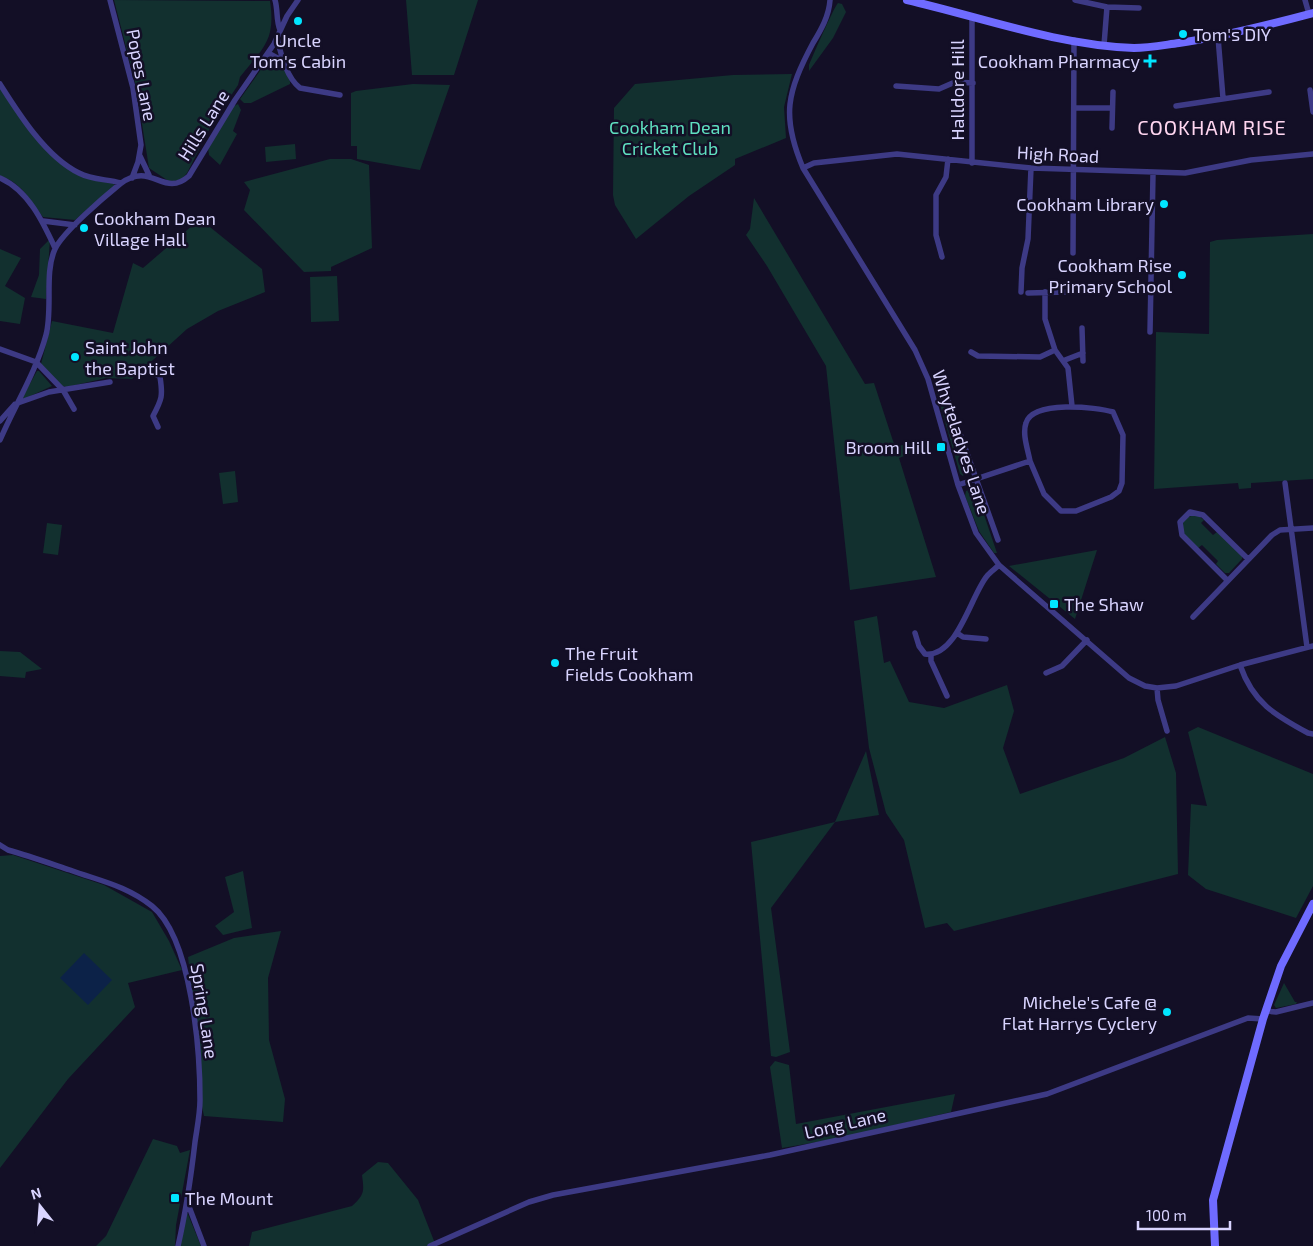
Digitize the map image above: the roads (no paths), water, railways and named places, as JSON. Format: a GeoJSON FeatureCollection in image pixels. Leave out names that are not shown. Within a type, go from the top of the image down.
{"type":"FeatureCollection","features":[{"type":"Feature","properties":{"kind":"street","name":"Popes Lane"},"geometry":{"type":"LineString","coordinates":[[110,0],[133,88],[140,156],[150,175]]}},
{"type":"Feature","properties":{"kind":"street"},"geometry":{"type":"LineString","coordinates":[[275,0],[277,24],[280,30]]}},
{"type":"Feature","properties":{"kind":"street","name":"Hills Lane"},"geometry":{"type":"LineString","coordinates":[[150,175],[170,185],[180,183],[189,176],[235,100],[268,53],[298,0]]}},
{"type":"Feature","properties":{"kind":"street","name":"Whyteladyes Lane"},"geometry":{"type":"LineString","coordinates":[[830,0],[823,25],[798,73],[790,97],[788,120],[794,146],[803,168],[915,350],[928,380],[958,485],[976,534],[999,565],[1129,678],[1145,686],[1158,688],[1176,686],[1240,665],[1310,646]]}},
{"type":"Feature","properties":{"kind":"street"},"geometry":{"type":"LineString","coordinates":[[906,0],[972,18],[1104,46],[1144,47],[1218,37],[1272,26],[1311,13],[1304,0]]}},
{"type":"Feature","properties":{"kind":"street"},"geometry":{"type":"LineString","coordinates":[[1075,0],[1107,7],[1139,8]]}},
{"type":"Feature","properties":{"kind":"street"},"geometry":{"type":"LineString","coordinates":[[1104,46],[1107,7]]}},
{"type":"Feature","properties":{"kind":"street","name":"Halldore Hill"},"geometry":{"type":"LineString","coordinates":[[972,18],[972,163]]}},
{"type":"Feature","properties":{"kind":"street"},"geometry":{"type":"LineString","coordinates":[[1218,37],[1223,98]]}},
{"type":"Feature","properties":{"kind":"street"},"geometry":{"type":"LineString","coordinates":[[277,38],[284,61],[295,84],[300,88],[340,95]]}},
{"type":"Feature","properties":{"kind":"street"},"geometry":{"type":"LineString","coordinates":[[1073,253],[1075,170],[1074,40]]}},
{"type":"Feature","properties":{"kind":"street"},"geometry":{"type":"LineString","coordinates":[[268,53],[284,61]]}},
{"type":"Feature","properties":{"kind":"street"},"geometry":{"type":"LineString","coordinates":[[896,86],[939,89],[955,82],[973,82]]}},
{"type":"Feature","properties":{"kind":"street"},"geometry":{"type":"LineString","coordinates":[[0,84],[22,120],[70,167],[91,178],[121,183]]}},
{"type":"Feature","properties":{"kind":"street"},"geometry":{"type":"LineString","coordinates":[[1310,90],[1313,112]]}},
{"type":"Feature","properties":{"kind":"street"},"geometry":{"type":"LineString","coordinates":[[1112,92],[1112,128]]}},
{"type":"Feature","properties":{"kind":"street"},"geometry":{"type":"LineString","coordinates":[[1179,104],[1265,94]]}},
{"type":"Feature","properties":{"kind":"street"},"geometry":{"type":"LineString","coordinates":[[1075,108],[1112,108]]}},
{"type":"Feature","properties":{"kind":"street","name":"High Road"},"geometry":{"type":"LineString","coordinates":[[803,168],[814,164],[897,154],[1031,168],[1153,174],[1186,173],[1251,160],[1313,154]]}},
{"type":"Feature","properties":{"kind":"street","name":"Popes Lane"},"geometry":{"type":"LineString","coordinates":[[132,178],[140,156]]}},
{"type":"Feature","properties":{"kind":"street"},"geometry":{"type":"LineString","coordinates":[[942,257],[936,235],[936,195],[946,177],[948,159]]}},
{"type":"Feature","properties":{"kind":"street"},"geometry":{"type":"LineString","coordinates":[[1021,292],[1022,268],[1028,239],[1031,168]]}},
{"type":"Feature","properties":{"kind":"street"},"geometry":{"type":"LineString","coordinates":[[1150,332],[1153,174]]}},
{"type":"Feature","properties":{"kind":"street"},"geometry":{"type":"LineString","coordinates":[[55,248],[75,225],[121,183],[132,178],[150,175]]}},
{"type":"Feature","properties":{"kind":"street"},"geometry":{"type":"LineString","coordinates":[[0,178],[10,182],[43,221],[55,248],[46,335],[36,362],[0,440]]}},
{"type":"Feature","properties":{"kind":"street"},"geometry":{"type":"LineString","coordinates":[[43,221],[75,225]]}},
{"type":"Feature","properties":{"kind":"street"},"geometry":{"type":"LineString","coordinates":[[1045,292],[1045,319],[1056,350],[1065,360],[1068,368],[1072,406]]}},
{"type":"Feature","properties":{"kind":"street"},"geometry":{"type":"LineString","coordinates":[[1028,293],[1066,292]]}},
{"type":"Feature","properties":{"kind":"street"},"geometry":{"type":"LineString","coordinates":[[1082,328],[1083,361]]}},
{"type":"Feature","properties":{"kind":"street"},"geometry":{"type":"LineString","coordinates":[[0,349],[36,362],[63,390],[74,409]]}},
{"type":"Feature","properties":{"kind":"street"},"geometry":{"type":"LineString","coordinates":[[971,352],[978,356],[1040,357],[1056,350]]}},
{"type":"Feature","properties":{"kind":"street"},"geometry":{"type":"LineString","coordinates":[[1065,360],[1083,353]]}},
{"type":"Feature","properties":{"kind":"street"},"geometry":{"type":"LineString","coordinates":[[149,370],[160,377],[162,401],[154,416],[158,427]]}},
{"type":"Feature","properties":{"kind":"street"},"geometry":{"type":"LineString","coordinates":[[0,421],[15,404],[49,392],[110,382]]}},
{"type":"Feature","properties":{"kind":"street"},"geometry":{"type":"LineString","coordinates":[[944,389],[998,540]]}},
{"type":"Feature","properties":{"kind":"street"},"geometry":{"type":"LineString","coordinates":[[1072,406],[1095,406],[1113,412],[1116,417],[1123,435],[1122,483],[1119,491],[1111,498],[1076,512],[1060,511],[1044,494],[1030,461],[1025,431],[1026,421],[1034,413],[1072,406]]}},
{"type":"Feature","properties":{"kind":"street"},"geometry":{"type":"LineString","coordinates":[[958,485],[1030,461]]}},
{"type":"Feature","properties":{"kind":"street"},"geometry":{"type":"LineString","coordinates":[[1285,483],[1290,529],[1310,646]]}},
{"type":"Feature","properties":{"kind":"street"},"geometry":{"type":"LineString","coordinates":[[1227,580],[1182,535],[1180,522],[1184,517],[1190,512],[1203,515],[1247,558]]}},
{"type":"Feature","properties":{"kind":"street"},"geometry":{"type":"LineString","coordinates":[[1193,617],[1247,558],[1272,535],[1280,530],[1313,528]]}},
{"type":"Feature","properties":{"kind":"street"},"geometry":{"type":"LineString","coordinates":[[915,633],[919,646],[925,654],[941,651],[957,633],[987,576],[999,565]]}},
{"type":"Feature","properties":{"kind":"street"},"geometry":{"type":"LineString","coordinates":[[957,633],[963,637],[986,639]]}},
{"type":"Feature","properties":{"kind":"street"},"geometry":{"type":"LineString","coordinates":[[1046,673],[1062,666],[1087,640]]}},
{"type":"Feature","properties":{"kind":"street"},"geometry":{"type":"LineString","coordinates":[[931,654],[934,669],[947,696]]}},
{"type":"Feature","properties":{"kind":"street"},"geometry":{"type":"LineString","coordinates":[[1240,665],[1248,684],[1270,712],[1308,734],[1313,734]]}},
{"type":"Feature","properties":{"kind":"street"},"geometry":{"type":"LineString","coordinates":[[1158,688],[1158,700],[1167,731]]}},
{"type":"Feature","properties":{"kind":"street","name":"Spring Lane"},"geometry":{"type":"LineString","coordinates":[[0,845],[8,850],[103,879],[134,894],[153,907],[165,920],[173,934],[189,986],[198,1051],[200,1102],[188,1204],[178,1246]]}},
{"type":"Feature","properties":{"kind":"street"},"geometry":{"type":"LineString","coordinates":[[1215,1246],[1213,1200],[1264,1015],[1281,966],[1313,904]]}},
{"type":"Feature","properties":{"kind":"street","name":"Long Lane"},"geometry":{"type":"LineString","coordinates":[[430,1246],[529,1202],[553,1195],[770,1155],[1047,1094],[1248,1018],[1313,1003]]}},
{"type":"Feature","properties":{"kind":"street","name":"Spring Lane"},"geometry":{"type":"LineString","coordinates":[[188,1204],[204,1246]]}},
{"type":"Feature","properties":{"kind":"water"},"geometry":{"type":"Polygon","coordinates":[[[84,953],[112,980],[88,1005],[60,978],[84,953]]]}},
{"type":"Feature","properties":{"kind":"place","name":"Uncle Tom's Cabin"},"geometry":{"type":"Point","coordinates":[298,21]}},
{"type":"Feature","properties":{"kind":"place","name":"Tom's DIY"},"geometry":{"type":"Point","coordinates":[1183,34]}},
{"type":"Feature","properties":{"kind":"place","name":"Cookham Pharmacy"},"geometry":{"type":"Point","coordinates":[1150,61]}},
{"type":"Feature","properties":{"kind":"place","name":"Cookham Library"},"geometry":{"type":"Point","coordinates":[1164,204]}},
{"type":"Feature","properties":{"kind":"place","name":"Cookham Dean Village Hall"},"geometry":{"type":"Point","coordinates":[84,228]}},
{"type":"Feature","properties":{"kind":"place","name":"Cookham Rise Primary School"},"geometry":{"type":"Point","coordinates":[1182,275]}},
{"type":"Feature","properties":{"kind":"place","name":"Saint John the Baptist"},"geometry":{"type":"Point","coordinates":[75,357]}},
{"type":"Feature","properties":{"kind":"place","name":"Broom Hill"},"geometry":{"type":"Point","coordinates":[941,447]}},
{"type":"Feature","properties":{"kind":"place","name":"The Shaw"},"geometry":{"type":"Point","coordinates":[1054,604]}},
{"type":"Feature","properties":{"kind":"place","name":"The Fruit Fields Cookham"},"geometry":{"type":"Point","coordinates":[555,663]}},
{"type":"Feature","properties":{"kind":"place","name":"Michele's Cafe @ Flat Harrys Cyclery"},"geometry":{"type":"Point","coordinates":[1167,1012]}},
{"type":"Feature","properties":{"kind":"place","name":"The Mount"},"geometry":{"type":"Point","coordinates":[175,1198]}},
{"type":"Feature","properties":{"kind":"district","name":"COOKHAM RISE"},"geometry":{"type":"Point","coordinates":[1212,127]}},
{"type":"Feature","properties":{"kind":"park label","name":"Cookham Dean Cricket Club"},"geometry":{"type":"Point","coordinates":[670,137]}}]}
